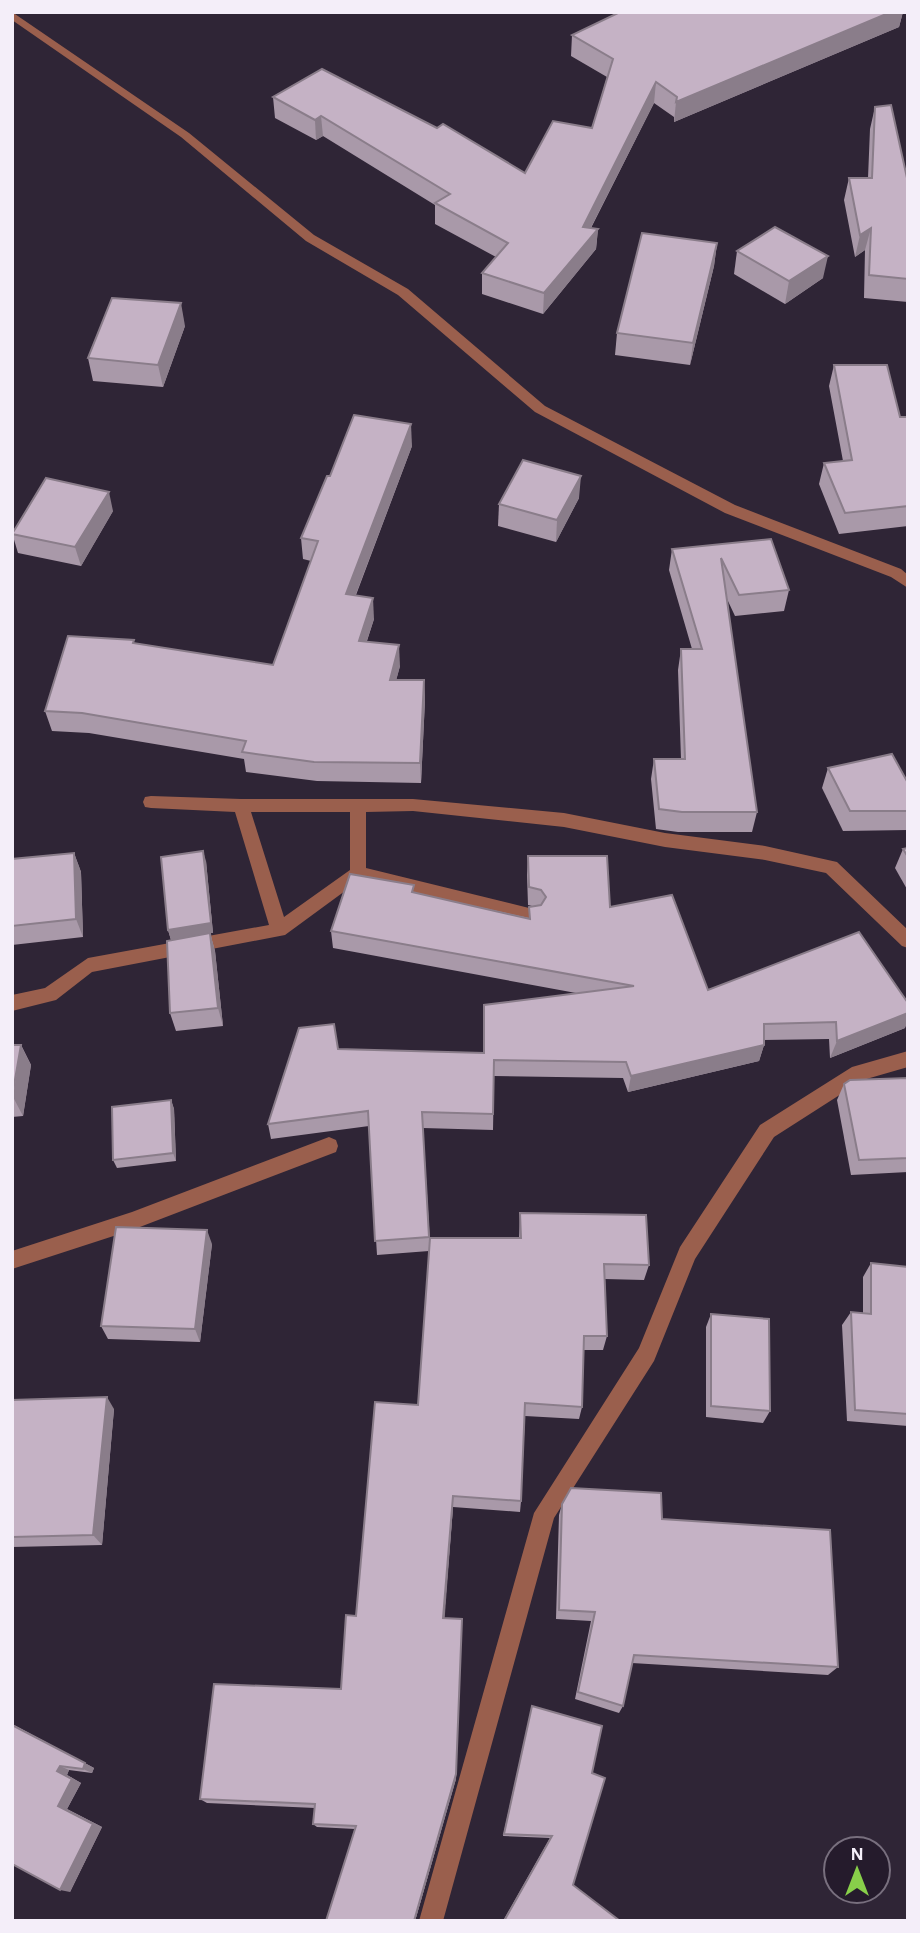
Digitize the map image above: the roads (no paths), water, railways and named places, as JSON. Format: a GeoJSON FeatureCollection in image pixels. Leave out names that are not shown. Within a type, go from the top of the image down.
{"type":"FeatureCollection","features":[{"type":"Feature","properties":{"kind":"street"},"geometry":{"type":"LineString","coordinates":[[12,15],[185,135],[310,238],[403,292],[540,409],[730,509],[897,573],[908,583]]}},
{"type":"Feature","properties":{"kind":"street"},"geometry":{"type":"LineString","coordinates":[[151,802],[241,806],[413,805],[564,820],[665,840],[765,853],[831,867],[908,941]]}},
{"type":"Feature","properties":{"kind":"street"},"geometry":{"type":"LineString","coordinates":[[358,805],[358,873]]}},
{"type":"Feature","properties":{"kind":"street"},"geometry":{"type":"LineString","coordinates":[[241,806],[279,930]]}},
{"type":"Feature","properties":{"kind":"street"},"geometry":{"type":"LineString","coordinates":[[12,1003],[50,995],[88,965],[279,930],[358,873],[533,916]]}},
{"type":"Feature","properties":{"kind":"street"},"geometry":{"type":"LineString","coordinates":[[431,1921],[545,1513],[647,1354],[687,1254],[767,1131],[858,1073],[908,1059]]}},
{"type":"Feature","properties":{"kind":"street"},"geometry":{"type":"LineString","coordinates":[[13,1259],[132,1221],[329,1146]]}}]}
